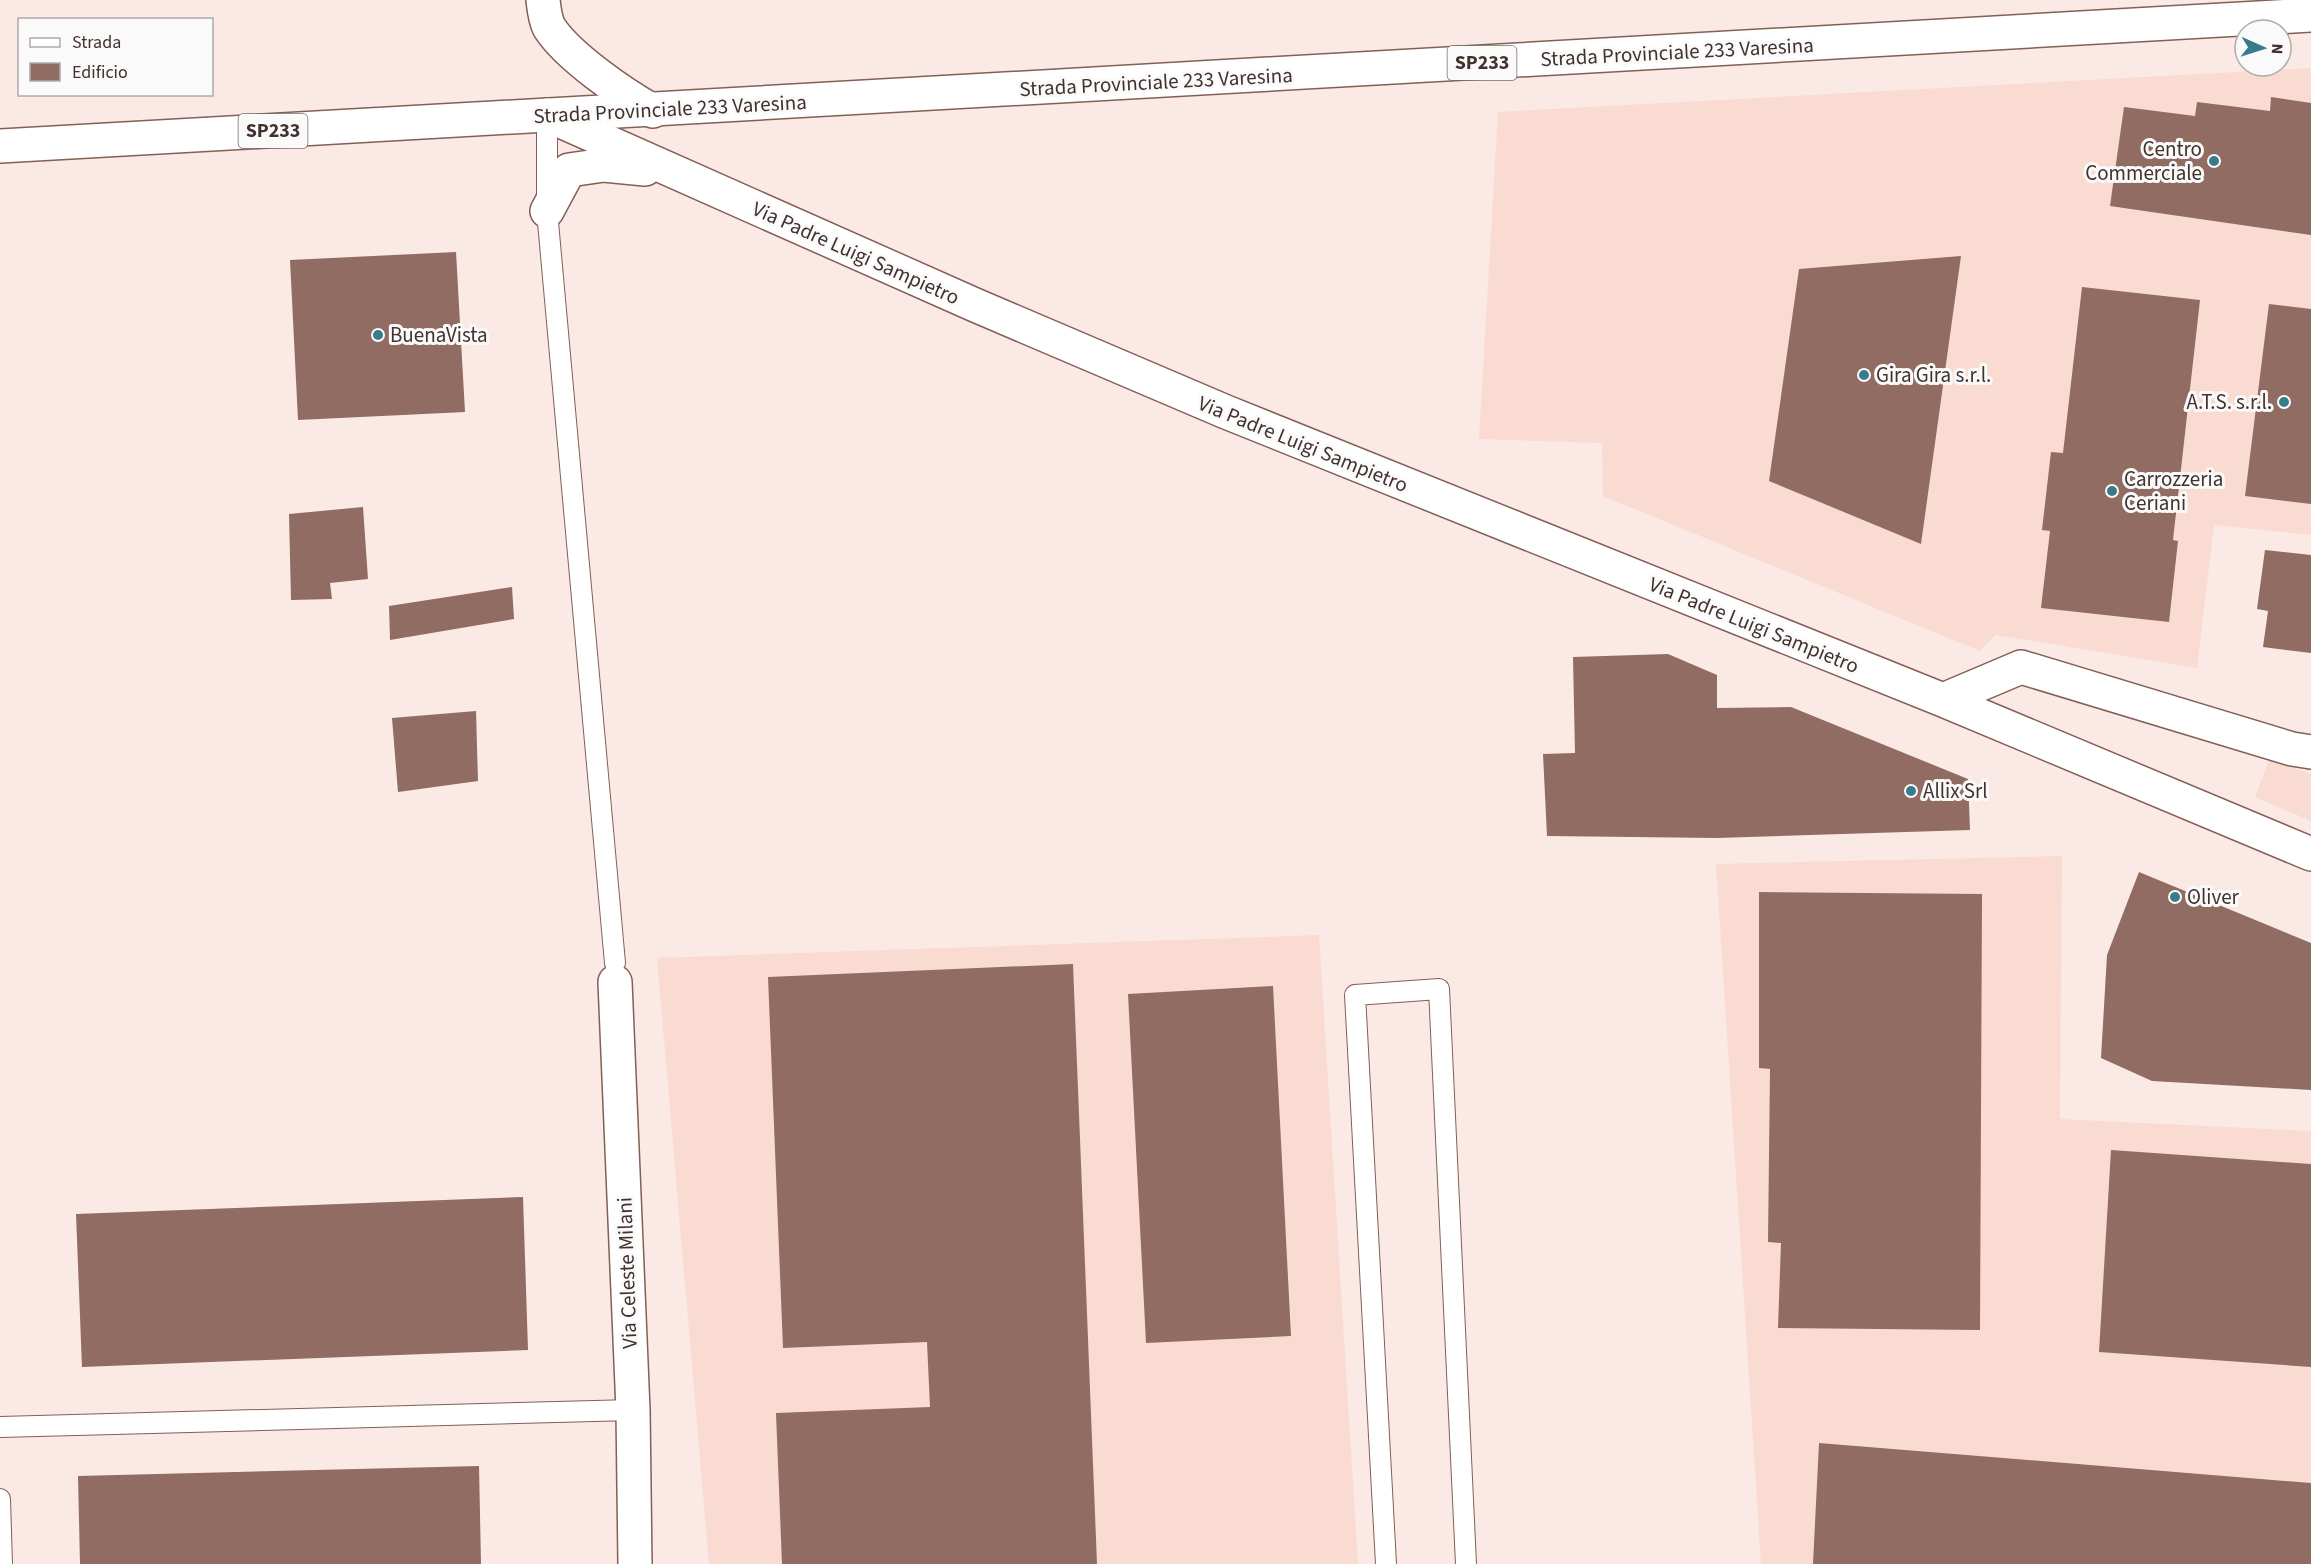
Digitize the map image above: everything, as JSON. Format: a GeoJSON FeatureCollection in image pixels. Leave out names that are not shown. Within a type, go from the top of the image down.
{"type":"FeatureCollection","features":[{"type":"Feature","properties":{"kind":"street"},"geometry":{"type":"LineString","coordinates":[[544,9],[550,28],[583,62],[630,98],[653,111]]}},
{"type":"Feature","properties":{"kind":"street","name":"Strada Provinciale 233 Varesina"},"geometry":{"type":"LineString","coordinates":[[0,146],[653,111],[2311,15]]}},
{"type":"Feature","properties":{"kind":"street","name":"Via Padre Luigi Sampietro"},"geometry":{"type":"LineString","coordinates":[[547,115],[975,305],[1451,504],[1943,700],[2311,854]]}},
{"type":"Feature","properties":{"kind":"street","name":"Via Padre Luigi Sampietro"},"geometry":{"type":"LineString","coordinates":[[547,211],[569,171],[604,165],[671,171]]}},
{"type":"Feature","properties":{"kind":"street"},"geometry":{"type":"LineString","coordinates":[[1943,700],[2021,667],[2292,749],[2311,752]]}},
{"type":"Feature","properties":{"kind":"street","name":"Via Celeste Milani"},"geometry":{"type":"LineString","coordinates":[[615,972],[633,1410],[635,1564]]}},
{"type":"Feature","properties":{"kind":"lane"},"geometry":{"type":"LineString","coordinates":[[547,115],[547,211],[615,972]]}},
{"type":"Feature","properties":{"kind":"lane"},"geometry":{"type":"LineString","coordinates":[[1386,1564],[1355,995],[1439,989],[1466,1564]]}},
{"type":"Feature","properties":{"kind":"lane"},"geometry":{"type":"LineString","coordinates":[[0,1427],[633,1410]]}},
{"type":"Feature","properties":{"kind":"lane"},"geometry":{"type":"LineString","coordinates":[[0,1499],[2,1564]]}},
{"type":"Feature","properties":{"kind":"shaded area"},"geometry":{"type":"Polygon","coordinates":[[[2311,68],[2311,535],[2214,525],[2197,668],[1995,635],[1980,651],[1603,496],[1602,443],[1479,439],[1498,112],[2233,72],[2233,78],[2293,78],[2293,69],[2311,68]]]}},
{"type":"Feature","properties":{"kind":"shaded area"},"geometry":{"type":"Polygon","coordinates":[[[2269,760],[2311,774],[2311,821],[2255,797],[2269,760]]]}},
{"type":"Feature","properties":{"kind":"shaded area"},"geometry":{"type":"Polygon","coordinates":[[[2062,856],[2060,1119],[2311,1131],[2311,1564],[1761,1564],[1716,864],[2062,856]]]}},
{"type":"Feature","properties":{"kind":"shaded area"},"geometry":{"type":"Polygon","coordinates":[[[1319,935],[1358,1564],[709,1564],[657,958],[1319,935]]]}},
{"type":"Feature","properties":{"kind":"building","name":"Centro Commerciale"},"geometry":{"type":"Polygon","coordinates":[[[2271,97],[2311,103],[2311,235],[2110,206],[2124,107],[2195,116],[2197,102],[2270,111],[2271,97]]]}},
{"type":"Feature","properties":{"kind":"building"},"geometry":{"type":"Polygon","coordinates":[[[456,252],[465,412],[298,420],[290,260],[456,252]]]}},
{"type":"Feature","properties":{"kind":"building","name":"Gira Gira s.r.l."},"geometry":{"type":"Polygon","coordinates":[[[1961,256],[1921,544],[1769,481],[1799,269],[1961,256]]]}},
{"type":"Feature","properties":{"kind":"building","name":"Carrozzeria Ceriani"},"geometry":{"type":"Polygon","coordinates":[[[2082,287],[2200,300],[2173,540],[2178,541],[2169,622],[2041,608],[2050,531],[2042,530],[2051,452],[2063,453],[2082,287]]]}},
{"type":"Feature","properties":{"kind":"building","name":"A.T.S. s.r.l."},"geometry":{"type":"Polygon","coordinates":[[[2269,304],[2311,309],[2311,504],[2245,496],[2269,304]]]}},
{"type":"Feature","properties":{"kind":"building"},"geometry":{"type":"Polygon","coordinates":[[[363,507],[368,579],[330,583],[332,599],[291,600],[289,514],[363,507]]]}},
{"type":"Feature","properties":{"kind":"building"},"geometry":{"type":"Polygon","coordinates":[[[2265,550],[2311,555],[2311,653],[2263,647],[2268,611],[2257,609],[2265,550]]]}},
{"type":"Feature","properties":{"kind":"building"},"geometry":{"type":"Polygon","coordinates":[[[512,587],[514,619],[390,640],[389,606],[512,587]]]}},
{"type":"Feature","properties":{"kind":"building"},"geometry":{"type":"Polygon","coordinates":[[[1668,654],[1717,675],[1717,708],[1791,707],[1968,779],[1970,830],[1717,838],[1547,836],[1543,754],[1575,753],[1573,657],[1668,654]]]}},
{"type":"Feature","properties":{"kind":"building"},"geometry":{"type":"Polygon","coordinates":[[[476,711],[478,781],[398,792],[392,718],[476,711]]]}},
{"type":"Feature","properties":{"kind":"building"},"geometry":{"type":"Polygon","coordinates":[[[2139,872],[2311,943],[2311,1090],[2152,1081],[2101,1058],[2107,955],[2139,872]]]}},
{"type":"Feature","properties":{"kind":"building"},"geometry":{"type":"Polygon","coordinates":[[[1759,892],[1982,894],[1980,1330],[1778,1328],[1781,1243],[1768,1242],[1770,1069],[1759,1068],[1759,892]]]}},
{"type":"Feature","properties":{"kind":"building"},"geometry":{"type":"Polygon","coordinates":[[[1073,964],[1097,1564],[782,1564],[776,1413],[930,1407],[927,1342],[783,1348],[768,977],[1073,964]]]}},
{"type":"Feature","properties":{"kind":"building"},"geometry":{"type":"Polygon","coordinates":[[[1273,986],[1291,1336],[1146,1343],[1128,994],[1273,986]]]}},
{"type":"Feature","properties":{"kind":"building"},"geometry":{"type":"Polygon","coordinates":[[[2111,1150],[2311,1164],[2311,1367],[2099,1352],[2111,1150]]]}},
{"type":"Feature","properties":{"kind":"building"},"geometry":{"type":"Polygon","coordinates":[[[523,1197],[528,1350],[82,1367],[76,1214],[523,1197]]]}},
{"type":"Feature","properties":{"kind":"building"},"geometry":{"type":"Polygon","coordinates":[[[1819,1443],[2311,1483],[2311,1564],[1813,1564],[1819,1443]]]}},
{"type":"Feature","properties":{"kind":"building"},"geometry":{"type":"Polygon","coordinates":[[[479,1466],[481,1564],[80,1564],[78,1476],[479,1466]]]}},
{"type":"Feature","properties":{"kind":"place","name":"Centro Commerciale"},"geometry":{"type":"Point","coordinates":[2214,161]}},
{"type":"Feature","properties":{"kind":"place","name":"BuenaVista"},"geometry":{"type":"Point","coordinates":[378,335]}},
{"type":"Feature","properties":{"kind":"place","name":"Gira Gira s.r.l."},"geometry":{"type":"Point","coordinates":[1864,375]}},
{"type":"Feature","properties":{"kind":"place","name":"A.T.S. s.r.l."},"geometry":{"type":"Point","coordinates":[2284,402]}},
{"type":"Feature","properties":{"kind":"place","name":"Carrozzeria Ceriani"},"geometry":{"type":"Point","coordinates":[2112,491]}},
{"type":"Feature","properties":{"kind":"place","name":"Allix Srl"},"geometry":{"type":"Point","coordinates":[1911,791]}},
{"type":"Feature","properties":{"kind":"place","name":"Oliver"},"geometry":{"type":"Point","coordinates":[2175,897]}}]}
